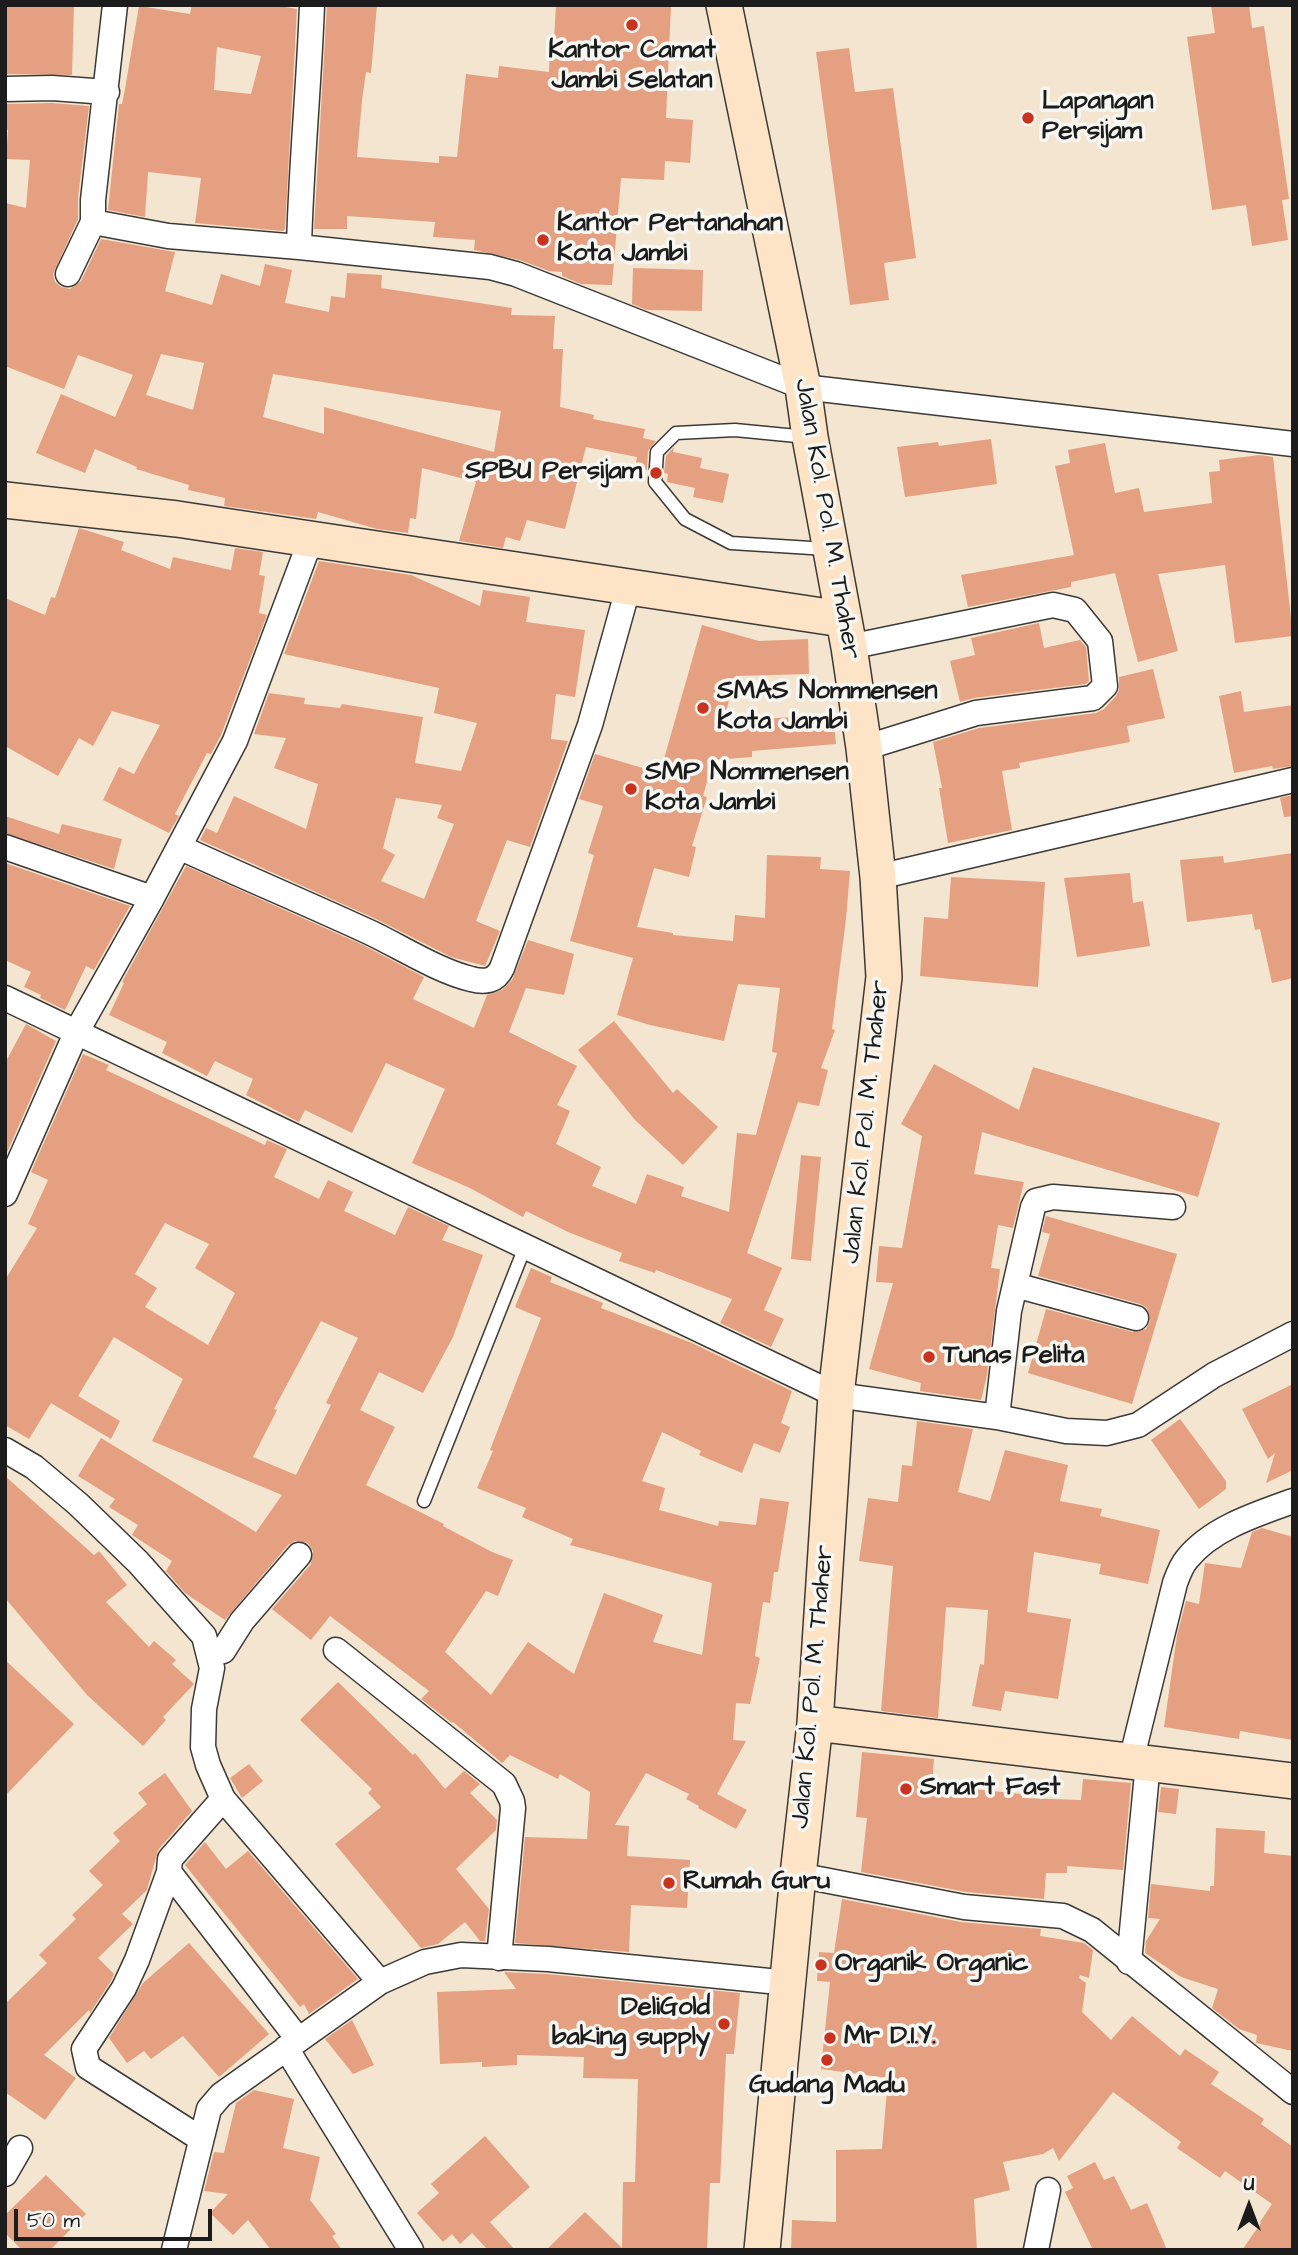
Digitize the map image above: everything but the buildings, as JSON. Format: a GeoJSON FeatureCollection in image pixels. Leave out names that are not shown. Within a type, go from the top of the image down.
{"type":"FeatureCollection","features":[{"type":"Feature","properties":{"kind":"street"},"geometry":{"type":"LineString","coordinates":[[68,274],[93,222],[93,200],[116,5]]}},
{"type":"Feature","properties":{"kind":"street"},"geometry":{"type":"LineString","coordinates":[[299,247],[312,5]]}},
{"type":"Feature","properties":{"kind":"street","name":"Jalan Kol. Pol. M. Thaher"},"geometry":{"type":"LineString","coordinates":[[724,5],[803,387],[846,633],[864,748],[878,877],[884,977],[836,1395],[815,1723],[762,2250]]}},
{"type":"Feature","properties":{"kind":"street"},"geometry":{"type":"LineString","coordinates":[[5,89],[107,92]]}},
{"type":"Feature","properties":{"kind":"street"},"geometry":{"type":"LineString","coordinates":[[93,222],[168,236],[463,263],[516,274],[803,387],[1293,444]]}},
{"type":"Feature","properties":{"kind":"street"},"geometry":{"type":"LineString","coordinates":[[5,500],[177,519],[629,585],[846,633],[1053,605],[1075,610],[1100,641],[1105,686],[1093,698],[976,713],[864,748]]}},
{"type":"Feature","properties":{"kind":"street"},"geometry":{"type":"LineString","coordinates":[[5,1194],[77,1031],[211,790],[235,741],[311,539]]}},
{"type":"Feature","properties":{"kind":"street"},"geometry":{"type":"LineString","coordinates":[[179,847],[455,973],[472,980],[494,979],[502,968],[590,725],[629,585]]}},
{"type":"Feature","properties":{"kind":"street"},"geometry":{"type":"LineString","coordinates":[[878,877],[1293,780]]}},
{"type":"Feature","properties":{"kind":"street"},"geometry":{"type":"LineString","coordinates":[[5,847],[152,898]]}},
{"type":"Feature","properties":{"kind":"street"},"geometry":{"type":"LineString","coordinates":[[5,998],[836,1395],[997,1417],[1086,1434],[1125,1430],[1150,1418],[1214,1375],[1293,1334]]}},
{"type":"Feature","properties":{"kind":"street"},"geometry":{"type":"LineString","coordinates":[[997,1417],[1009,1311],[1033,1208],[1041,1199],[1053,1198],[1173,1207]]}},
{"type":"Feature","properties":{"kind":"street"},"geometry":{"type":"LineString","coordinates":[[1015,1285],[1136,1318]]}},
{"type":"Feature","properties":{"kind":"street"},"geometry":{"type":"LineString","coordinates":[[5,1450],[34,1467],[78,1503],[138,1562],[204,1636],[212,1668],[204,1709],[203,1747],[223,1799],[380,1982]]}},
{"type":"Feature","properties":{"kind":"street"},"geometry":{"type":"LineString","coordinates":[[1129,1962],[1139,1762],[1175,1583],[1185,1561],[1210,1538],[1236,1524],[1293,1501]]}},
{"type":"Feature","properties":{"kind":"street"},"geometry":{"type":"LineString","coordinates":[[209,1656],[223,1651],[242,1621],[299,1555]]}},
{"type":"Feature","properties":{"kind":"street"},"geometry":{"type":"LineString","coordinates":[[336,1650],[507,1789],[513,1808],[499,1958]]}},
{"type":"Feature","properties":{"kind":"street"},"geometry":{"type":"LineString","coordinates":[[815,1723],[1293,1781]]}},
{"type":"Feature","properties":{"kind":"street"},"geometry":{"type":"LineString","coordinates":[[201,2139],[88,2067],[84,2049],[124,1988],[137,1960],[169,1872],[170,1859],[223,1799]]}},
{"type":"Feature","properties":{"kind":"street"},"geometry":{"type":"LineString","coordinates":[[169,1872],[292,2043],[411,2250]]}},
{"type":"Feature","properties":{"kind":"street"},"geometry":{"type":"LineString","coordinates":[[798,1875],[964,1907],[1063,1916],[1092,1930],[1293,2092]]}},
{"type":"Feature","properties":{"kind":"street"},"geometry":{"type":"LineString","coordinates":[[174,2250],[209,2109],[221,2095],[380,1982],[425,1962],[461,1955],[548,1959],[789,1983]]}},
{"type":"Feature","properties":{"kind":"street"},"geometry":{"type":"LineString","coordinates":[[5,2174],[20,2148]]}},
{"type":"Feature","properties":{"kind":"street"},"geometry":{"type":"LineString","coordinates":[[1036,2250],[1048,2190]]}},
{"type":"Feature","properties":{"kind":"lane"},"geometry":{"type":"LineString","coordinates":[[810,437],[735,430],[676,433],[657,452],[655,482],[685,519],[730,542],[831,550]]}},
{"type":"Feature","properties":{"kind":"lane"},"geometry":{"type":"LineString","coordinates":[[424,1501],[525,1247]]}},
{"type":"Feature","properties":{"kind":"place","name":"Kantor Camat Jambi Selatan"},"geometry":{"type":"Point","coordinates":[632,25]}},
{"type":"Feature","properties":{"kind":"place","name":"Lapangan Persijam"},"geometry":{"type":"Point","coordinates":[1028,118]}},
{"type":"Feature","properties":{"kind":"place","name":"Kantor Pertanahan Kota Jambi"},"geometry":{"type":"Point","coordinates":[543,240]}},
{"type":"Feature","properties":{"kind":"place","name":"SPBU Persijam"},"geometry":{"type":"Point","coordinates":[656,473]}},
{"type":"Feature","properties":{"kind":"place","name":"SMAS Nommensen Kota Jambi"},"geometry":{"type":"Point","coordinates":[703,708]}},
{"type":"Feature","properties":{"kind":"place","name":"SMP Nommensen Kota Jambi"},"geometry":{"type":"Point","coordinates":[631,789]}},
{"type":"Feature","properties":{"kind":"place","name":"Tunas Pelita"},"geometry":{"type":"Point","coordinates":[929,1357]}},
{"type":"Feature","properties":{"kind":"place","name":"Smart Fast"},"geometry":{"type":"Point","coordinates":[906,1789]}},
{"type":"Feature","properties":{"kind":"place","name":"Rumah Guru"},"geometry":{"type":"Point","coordinates":[669,1883]}},
{"type":"Feature","properties":{"kind":"place","name":"Organik Organic"},"geometry":{"type":"Point","coordinates":[821,1965]}},
{"type":"Feature","properties":{"kind":"place","name":"DeliGold baking supply"},"geometry":{"type":"Point","coordinates":[724,2024]}},
{"type":"Feature","properties":{"kind":"place","name":"Mr D.I.Y."},"geometry":{"type":"Point","coordinates":[830,2038]}},
{"type":"Feature","properties":{"kind":"place","name":"Gudang Madu"},"geometry":{"type":"Point","coordinates":[827,2060]}}]}
